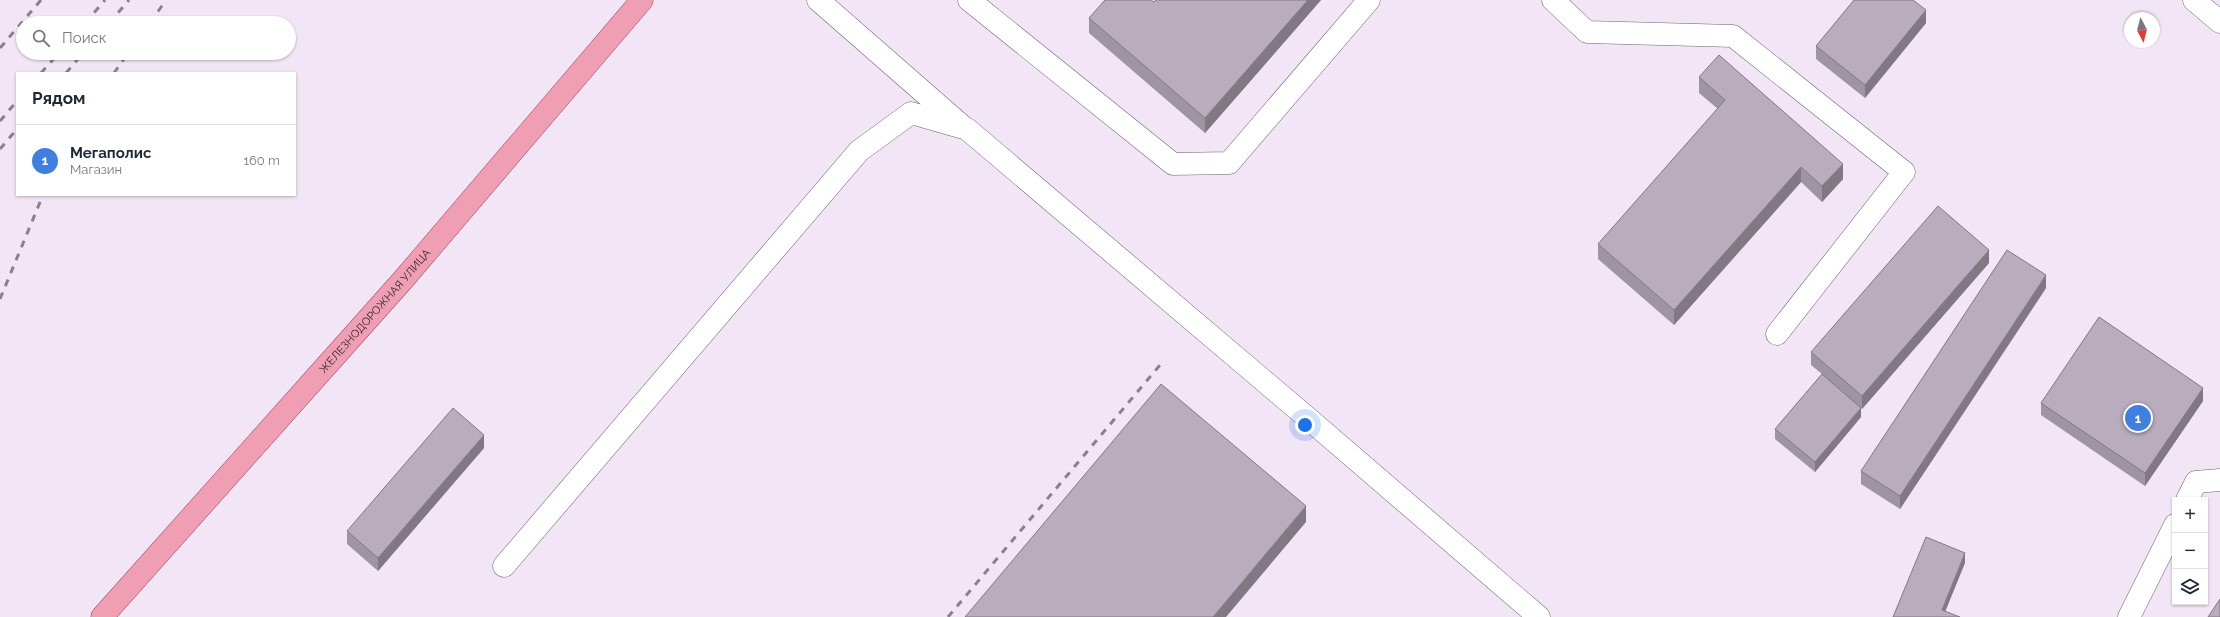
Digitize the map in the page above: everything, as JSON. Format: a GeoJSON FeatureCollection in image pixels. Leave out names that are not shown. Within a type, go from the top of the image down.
{"type":"FeatureCollection","features":[{"type":"Feature","properties":{"kind":"main road","name":"ЖЕЛЕЗНОДОРОЖНАЯ УЛИЦА"},"geometry":{"type":"LineString","coordinates":[[102,617],[402,282],[642,0]]}},
{"type":"Feature","properties":{"kind":"lane"},"geometry":{"type":"LineString","coordinates":[[818,0],[967,129],[1303,414],[1538,617]]}},
{"type":"Feature","properties":{"kind":"lane"},"geometry":{"type":"LineString","coordinates":[[969,0],[1173,164],[1229,163],[1369,0]]}},
{"type":"Feature","properties":{"kind":"lane"},"geometry":{"type":"LineString","coordinates":[[1553,0],[1586,32],[1734,36],[1904,172],[1777,334]]}},
{"type":"Feature","properties":{"kind":"lane"},"geometry":{"type":"LineString","coordinates":[[2194,0],[2220,22]]}},
{"type":"Feature","properties":{"kind":"lane"},"geometry":{"type":"LineString","coordinates":[[504,566],[859,151],[911,113],[967,129]]}},
{"type":"Feature","properties":{"kind":"lane"},"geometry":{"type":"LineString","coordinates":[[2188,497],[2196,482],[2220,480]]}},
{"type":"Feature","properties":{"kind":"lane"},"geometry":{"type":"LineString","coordinates":[[2129,617],[2172,531]]}},
{"type":"Feature","properties":{"kind":"building"},"geometry":{"type":"Polygon","coordinates":[[[1105,0],[1151,0],[1154,2],[1156,0],[1308,0],[1205,118],[1089,18],[1105,0]]]}},
{"type":"Feature","properties":{"kind":"building"},"geometry":{"type":"Polygon","coordinates":[[[1854,0],[1913,0],[1926,10],[1865,85],[1816,46],[1854,0]]]}},
{"type":"Feature","properties":{"kind":"building"},"geometry":{"type":"Polygon","coordinates":[[[1719,55],[1843,164],[1822,186],[1801,167],[1674,310],[1598,244],[1725,100],[1699,77],[1719,55]]]}},
{"type":"Feature","properties":{"kind":"building"},"geometry":{"type":"Polygon","coordinates":[[[1938,206],[1989,250],[1862,396],[1811,352],[1938,206]]]}},
{"type":"Feature","properties":{"kind":"building"},"geometry":{"type":"Polygon","coordinates":[[[2007,250],[2046,275],[1900,496],[1861,471],[2007,250]]]}},
{"type":"Feature","properties":{"kind":"building"},"geometry":{"type":"Polygon","coordinates":[[[2099,317],[2203,388],[2145,473],[2041,403],[2099,317]]]}},
{"type":"Feature","properties":{"kind":"building"},"geometry":{"type":"Polygon","coordinates":[[[1822,374],[1861,408],[1815,462],[1775,429],[1822,374]]]}},
{"type":"Feature","properties":{"kind":"building"},"geometry":{"type":"Polygon","coordinates":[[[1161,384],[1306,506],[1213,617],[965,617],[1161,384]]]}},
{"type":"Feature","properties":{"kind":"building"},"geometry":{"type":"Polygon","coordinates":[[[453,408],[484,435],[378,558],[347,531],[453,408]]]}},
{"type":"Feature","properties":{"kind":"building"},"geometry":{"type":"Polygon","coordinates":[[[1926,537],[1965,553],[1942,610],[1960,617],[1893,617],[1926,537]]]}},
{"type":"Feature","properties":{"kind":"building"},"geometry":{"type":"Polygon","coordinates":[[[2220,599],[2220,617],[2208,617],[2220,599]]]}},
{"type":"Feature","properties":{"kind":"railway"},"geometry":{"type":"LineString","coordinates":[[27,16],[41,0]]}},
{"type":"Feature","properties":{"kind":"railway"},"geometry":{"type":"LineString","coordinates":[[91,16],[105,0]]}},
{"type":"Feature","properties":{"kind":"railway"},"geometry":{"type":"LineString","coordinates":[[115,16],[129,0]]}},
{"type":"Feature","properties":{"kind":"railway"},"geometry":{"type":"LineString","coordinates":[[155,16],[166,0]]}},
{"type":"Feature","properties":{"kind":"railway"},"geometry":{"type":"LineString","coordinates":[[0,48],[16,29]]}},
{"type":"Feature","properties":{"kind":"railway"},"geometry":{"type":"LineString","coordinates":[[42,72],[53,60]]}},
{"type":"Feature","properties":{"kind":"railway"},"geometry":{"type":"LineString","coordinates":[[67,72],[77,60]]}},
{"type":"Feature","properties":{"kind":"railway"},"geometry":{"type":"LineString","coordinates":[[115,72],[123,60]]}},
{"type":"Feature","properties":{"kind":"railway"},"geometry":{"type":"LineString","coordinates":[[0,121],[16,102]]}},
{"type":"Feature","properties":{"kind":"railway"},"geometry":{"type":"LineString","coordinates":[[0,149],[16,130]]}},
{"type":"Feature","properties":{"kind":"railway"},"geometry":{"type":"LineString","coordinates":[[0,299],[43,196]]}},
{"type":"Feature","properties":{"kind":"railway"},"geometry":{"type":"LineString","coordinates":[[948,617],[1160,365]]}},
{"type":"Feature","properties":{"kind":"place","name":"Мегаполис"},"geometry":{"type":"Point","coordinates":[2138,418]}}]}
